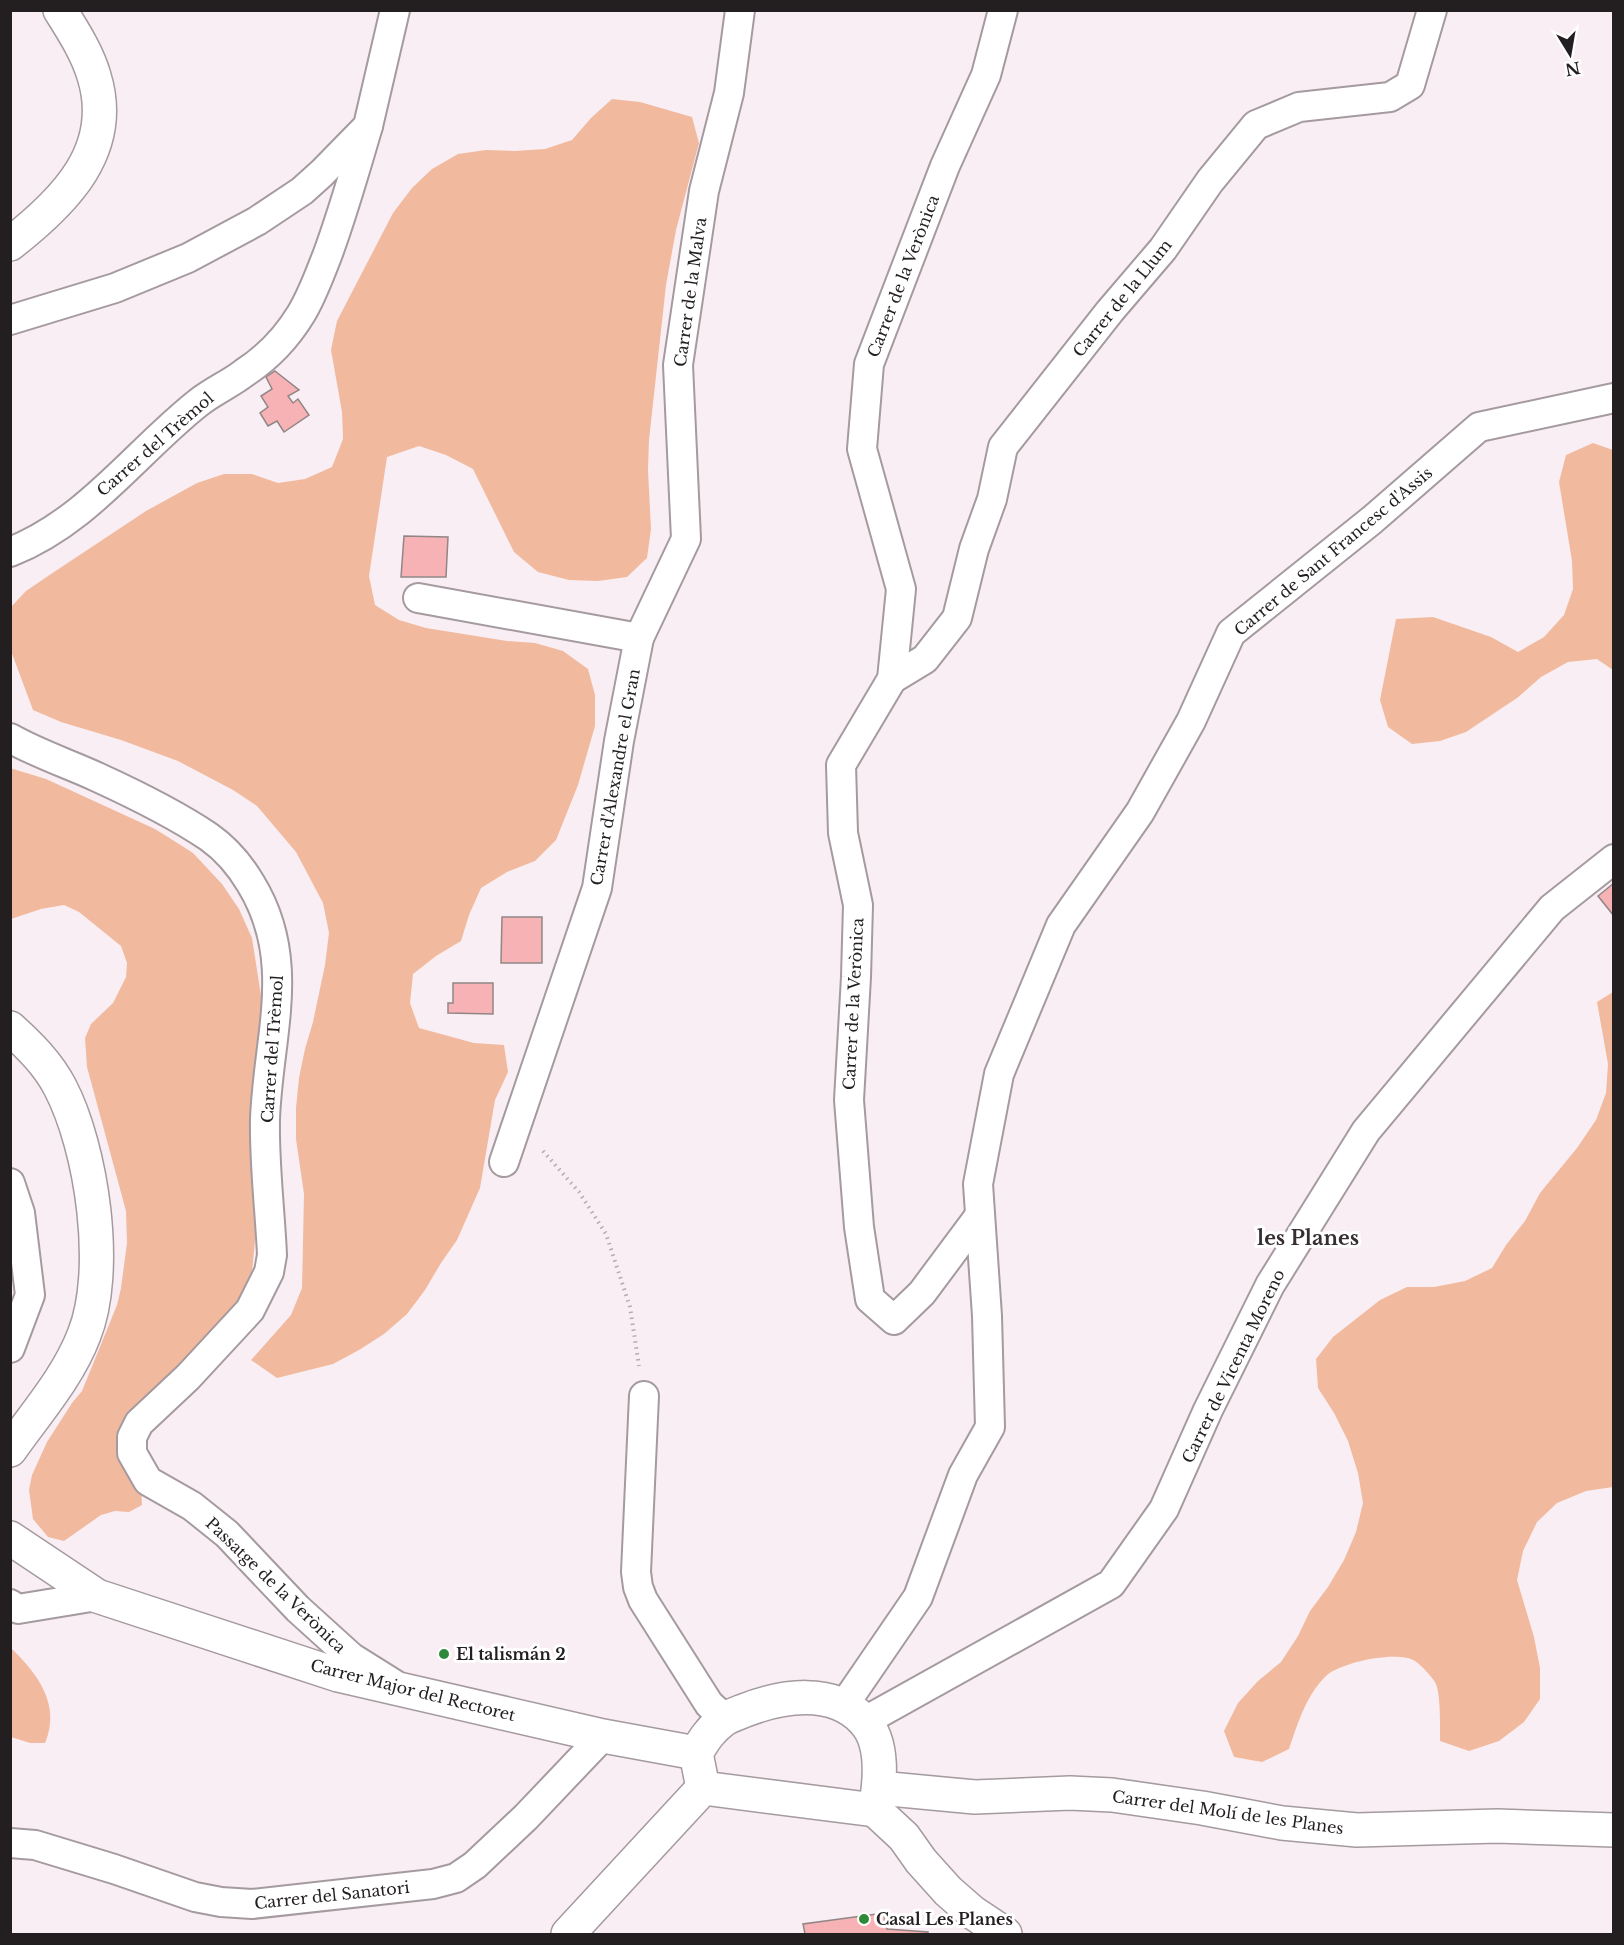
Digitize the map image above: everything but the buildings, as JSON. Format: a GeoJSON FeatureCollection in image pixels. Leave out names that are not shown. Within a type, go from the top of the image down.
{"type":"FeatureCollection","features":[{"type":"Feature","properties":{"kind":"street"},"geometry":{"type":"LineString","coordinates":[[10,244],[52,209],[64,195],[80,175],[94,146],[99,114],[94,75],[78,39],[60,10]]}},
{"type":"Feature","properties":{"kind":"street","name":"Carrer del Trèmol"},"geometry":{"type":"LineString","coordinates":[[10,552],[40,538],[83,508],[198,403],[259,362],[287,334],[312,294],[345,207],[368,126],[395,10]]}},
{"type":"Feature","properties":{"kind":"street","name":"Carrer de la Malva"},"geometry":{"type":"LineString","coordinates":[[639,639],[686,539],[678,365],[704,191],[729,93],[740,10]]}},
{"type":"Feature","properties":{"kind":"street","name":"Carrer de la Verònica"},"geometry":{"type":"LineString","coordinates":[[980,1215],[922,1293],[894,1320],[870,1299],[859,1227],[849,1100],[858,905],[843,833],[841,765],[892,679],[901,589],[862,449],[869,364],[945,166],[986,75],[1003,10]]}},
{"type":"Feature","properties":{"kind":"street","name":"Carrer de la Llum"},"geometry":{"type":"LineString","coordinates":[[892,679],[925,659],[957,618],[974,549],[992,499],[1003,447],[1110,311],[1163,249],[1210,181],[1256,125],[1299,107],[1390,96],[1410,85],[1432,10]]}},
{"type":"Feature","properties":{"kind":"street"},"geometry":{"type":"LineString","coordinates":[[10,320],[134,281],[223,240],[280,207],[302,191],[368,126]]}},
{"type":"Feature","properties":{"kind":"street","name":"Carrer de Sant Francesc d'Assis"},"geometry":{"type":"LineString","coordinates":[[855,1713],[918,1598],[963,1475],[990,1427],[987,1316],[978,1184],[999,1074],[1061,925],[1140,812],[1191,721],[1231,633],[1372,520],[1479,427],[1614,398]]}},
{"type":"Feature","properties":{"kind":"street"},"geometry":{"type":"LineString","coordinates":[[418,598],[639,639]]}},
{"type":"Feature","properties":{"kind":"street","name":"Carrer d'Alexandre el Gran"},"geometry":{"type":"LineString","coordinates":[[504,1162],[597,888],[619,741],[639,639]]}},
{"type":"Feature","properties":{"kind":"street","name":"Carrer del Trèmol"},"geometry":{"type":"LineString","coordinates":[[10,738],[98,777],[210,838],[245,874],[269,919],[276,946],[277,1000],[265,1119],[272,1254],[269,1272],[250,1310],[237,1326],[188,1377],[138,1423],[132,1437],[132,1453]]}},
{"type":"Feature","properties":{"kind":"street","name":"Carrer de Vicenta Moreno"},"geometry":{"type":"LineString","coordinates":[[855,1713],[1111,1584],[1164,1509],[1208,1410],[1270,1285],[1366,1131],[1552,908],[1614,859]]}},
{"type":"Feature","properties":{"kind":"street"},"geometry":{"type":"LineString","coordinates":[[10,1028],[31,1046],[47,1065],[70,1109],[89,1179],[96,1254],[93,1299],[85,1334],[69,1367],[10,1450]]}},
{"type":"Feature","properties":{"kind":"street"},"geometry":{"type":"LineString","coordinates":[[10,1183],[20,1213],[30,1295],[10,1348]]}},
{"type":"Feature","properties":{"kind":"street"},"geometry":{"type":"LineString","coordinates":[[644,1396],[636,1572],[638,1587],[643,1600],[710,1704],[725,1719]]}},
{"type":"Feature","properties":{"kind":"street","name":"Passatge de la Verònica"},"geometry":{"type":"LineString","coordinates":[[132,1453],[148,1481],[192,1506],[227,1534],[298,1609],[351,1657],[401,1689]]}},
{"type":"Feature","properties":{"kind":"street","name":"Carrer Major del Rectoret"},"geometry":{"type":"LineString","coordinates":[[10,1538],[97,1596],[338,1676],[603,1736],[696,1753]]}},
{"type":"Feature","properties":{"kind":"street"},"geometry":{"type":"LineString","coordinates":[[10,1604],[18,1609],[97,1596]]}},
{"type":"Feature","properties":{"kind":"street"},"geometry":{"type":"LineString","coordinates":[[568,1935],[703,1788],[696,1753],[709,1732],[725,1719],[772,1701],[795,1697],[823,1698],[855,1713],[876,1740],[877,1799],[921,1861],[948,1891],[972,1912],[1005,1935]]}},
{"type":"Feature","properties":{"kind":"street","name":"Carrer del Sanatori"},"geometry":{"type":"LineString","coordinates":[[10,1843],[35,1845],[195,1897],[221,1902],[252,1904],[433,1884],[456,1878],[475,1865],[526,1817],[603,1736]]}},
{"type":"Feature","properties":{"kind":"street","name":"Carrer del Molí de les Planes"},"geometry":{"type":"LineString","coordinates":[[703,1788],[877,1799],[1070,1793],[1112,1795],[1282,1823],[1358,1830],[1497,1826],[1614,1830]]}},
{"type":"Feature","properties":{"kind":"path"},"geometry":{"type":"LineString","coordinates":[[515,1132],[546,1154],[579,1192],[606,1234],[630,1307],[644,1396]]}},
{"type":"Feature","properties":{"kind":"shaded area"},"geometry":{"type":"Polygon","coordinates":[[[612,99],[640,102],[692,117],[699,143],[676,230],[666,285],[649,440],[651,529],[647,558],[627,577],[598,581],[569,580],[538,572],[514,552],[473,469],[446,455],[419,446],[387,457],[369,576],[375,605],[399,620],[426,628],[507,641],[535,643],[563,651],[588,669],[595,695],[595,726],[578,785],[556,840],[535,861],[507,872],[481,888],[461,941],[436,956],[413,974],[410,1003],[419,1028],[474,1043],[504,1045],[508,1072],[495,1100],[480,1188],[457,1240],[407,1314],[384,1334],[333,1364],[277,1378],[251,1360],[291,1315],[302,1288],[304,1194],[296,1139],[296,1108],[299,1078],[325,965],[329,933],[323,903],[296,852],[257,806],[233,790],[178,761],[121,740],[61,722],[33,710],[11,651],[11,607],[26,591],[51,574],[146,511],[197,483],[224,474],[252,474],[278,483],[305,479],[332,467],[343,439],[342,412],[331,350],[337,321],[393,213],[412,188],[432,169],[458,154],[486,150],[545,149],[572,140],[612,99]]]}},
{"type":"Feature","properties":{"kind":"shaded area"},"geometry":{"type":"Polygon","coordinates":[[[1593,443],[1613,450],[1613,670],[1597,659],[1568,662],[1541,677],[1517,698],[1466,732],[1440,741],[1412,744],[1388,727],[1380,700],[1396,619],[1433,617],[1491,637],[1518,652],[1544,637],[1564,615],[1573,589],[1572,561],[1559,482],[1566,455],[1593,443]]]}},
{"type":"Feature","properties":{"kind":"shaded area"},"geometry":{"type":"Polygon","coordinates":[[[10,768],[46,779],[155,829],[193,853],[222,884],[239,909],[252,938],[262,1002],[258,1047],[256,1230],[252,1273],[247,1288],[232,1312],[192,1355],[179,1364],[147,1395],[138,1408],[142,1505],[129,1512],[115,1511],[101,1515],[64,1541],[48,1537],[33,1519],[29,1490],[32,1475],[47,1442],[82,1391],[117,1305],[121,1288],[127,1243],[126,1211],[87,1067],[85,1038],[91,1024],[113,1003],[126,977],[127,963],[121,946],[79,912],[64,905],[41,909],[11,919],[10,768]]]}},
{"type":"Feature","properties":{"kind":"shaded area"},"geometry":{"type":"Polygon","coordinates":[[[1613,992],[1613,1487],[1586,1491],[1557,1503],[1537,1522],[1523,1551],[1517,1580],[1534,1637],[1540,1668],[1540,1699],[1524,1722],[1499,1741],[1469,1751],[1440,1741],[1437,1687],[1420,1665],[1407,1658],[1370,1659],[1334,1670],[1327,1675],[1313,1691],[1303,1710],[1289,1749],[1262,1762],[1234,1757],[1224,1731],[1238,1703],[1258,1681],[1281,1662],[1298,1636],[1310,1611],[1344,1560],[1356,1532],[1363,1503],[1358,1473],[1348,1441],[1318,1388],[1316,1359],[1333,1337],[1380,1300],[1407,1287],[1434,1287],[1465,1281],[1492,1268],[1525,1221],[1540,1193],[1577,1148],[1596,1120],[1606,1093],[1608,1064],[1597,1002],[1613,992]]]}},
{"type":"Feature","properties":{"kind":"shaded area"},"geometry":{"type":"Polygon","coordinates":[[[11,1648],[30,1668],[44,1691],[50,1716],[45,1743],[30,1743],[11,1737],[11,1648]]]}},
{"type":"Feature","properties":{"kind":"place","name":"El talismán 2"},"geometry":{"type":"Point","coordinates":[444,1654]}},
{"type":"Feature","properties":{"kind":"place","name":"Casal Les Planes"},"geometry":{"type":"Point","coordinates":[864,1919]}},
{"type":"Feature","properties":{"kind":"district","name":"les Planes"},"geometry":{"type":"Point","coordinates":[1308,1238]}}]}
